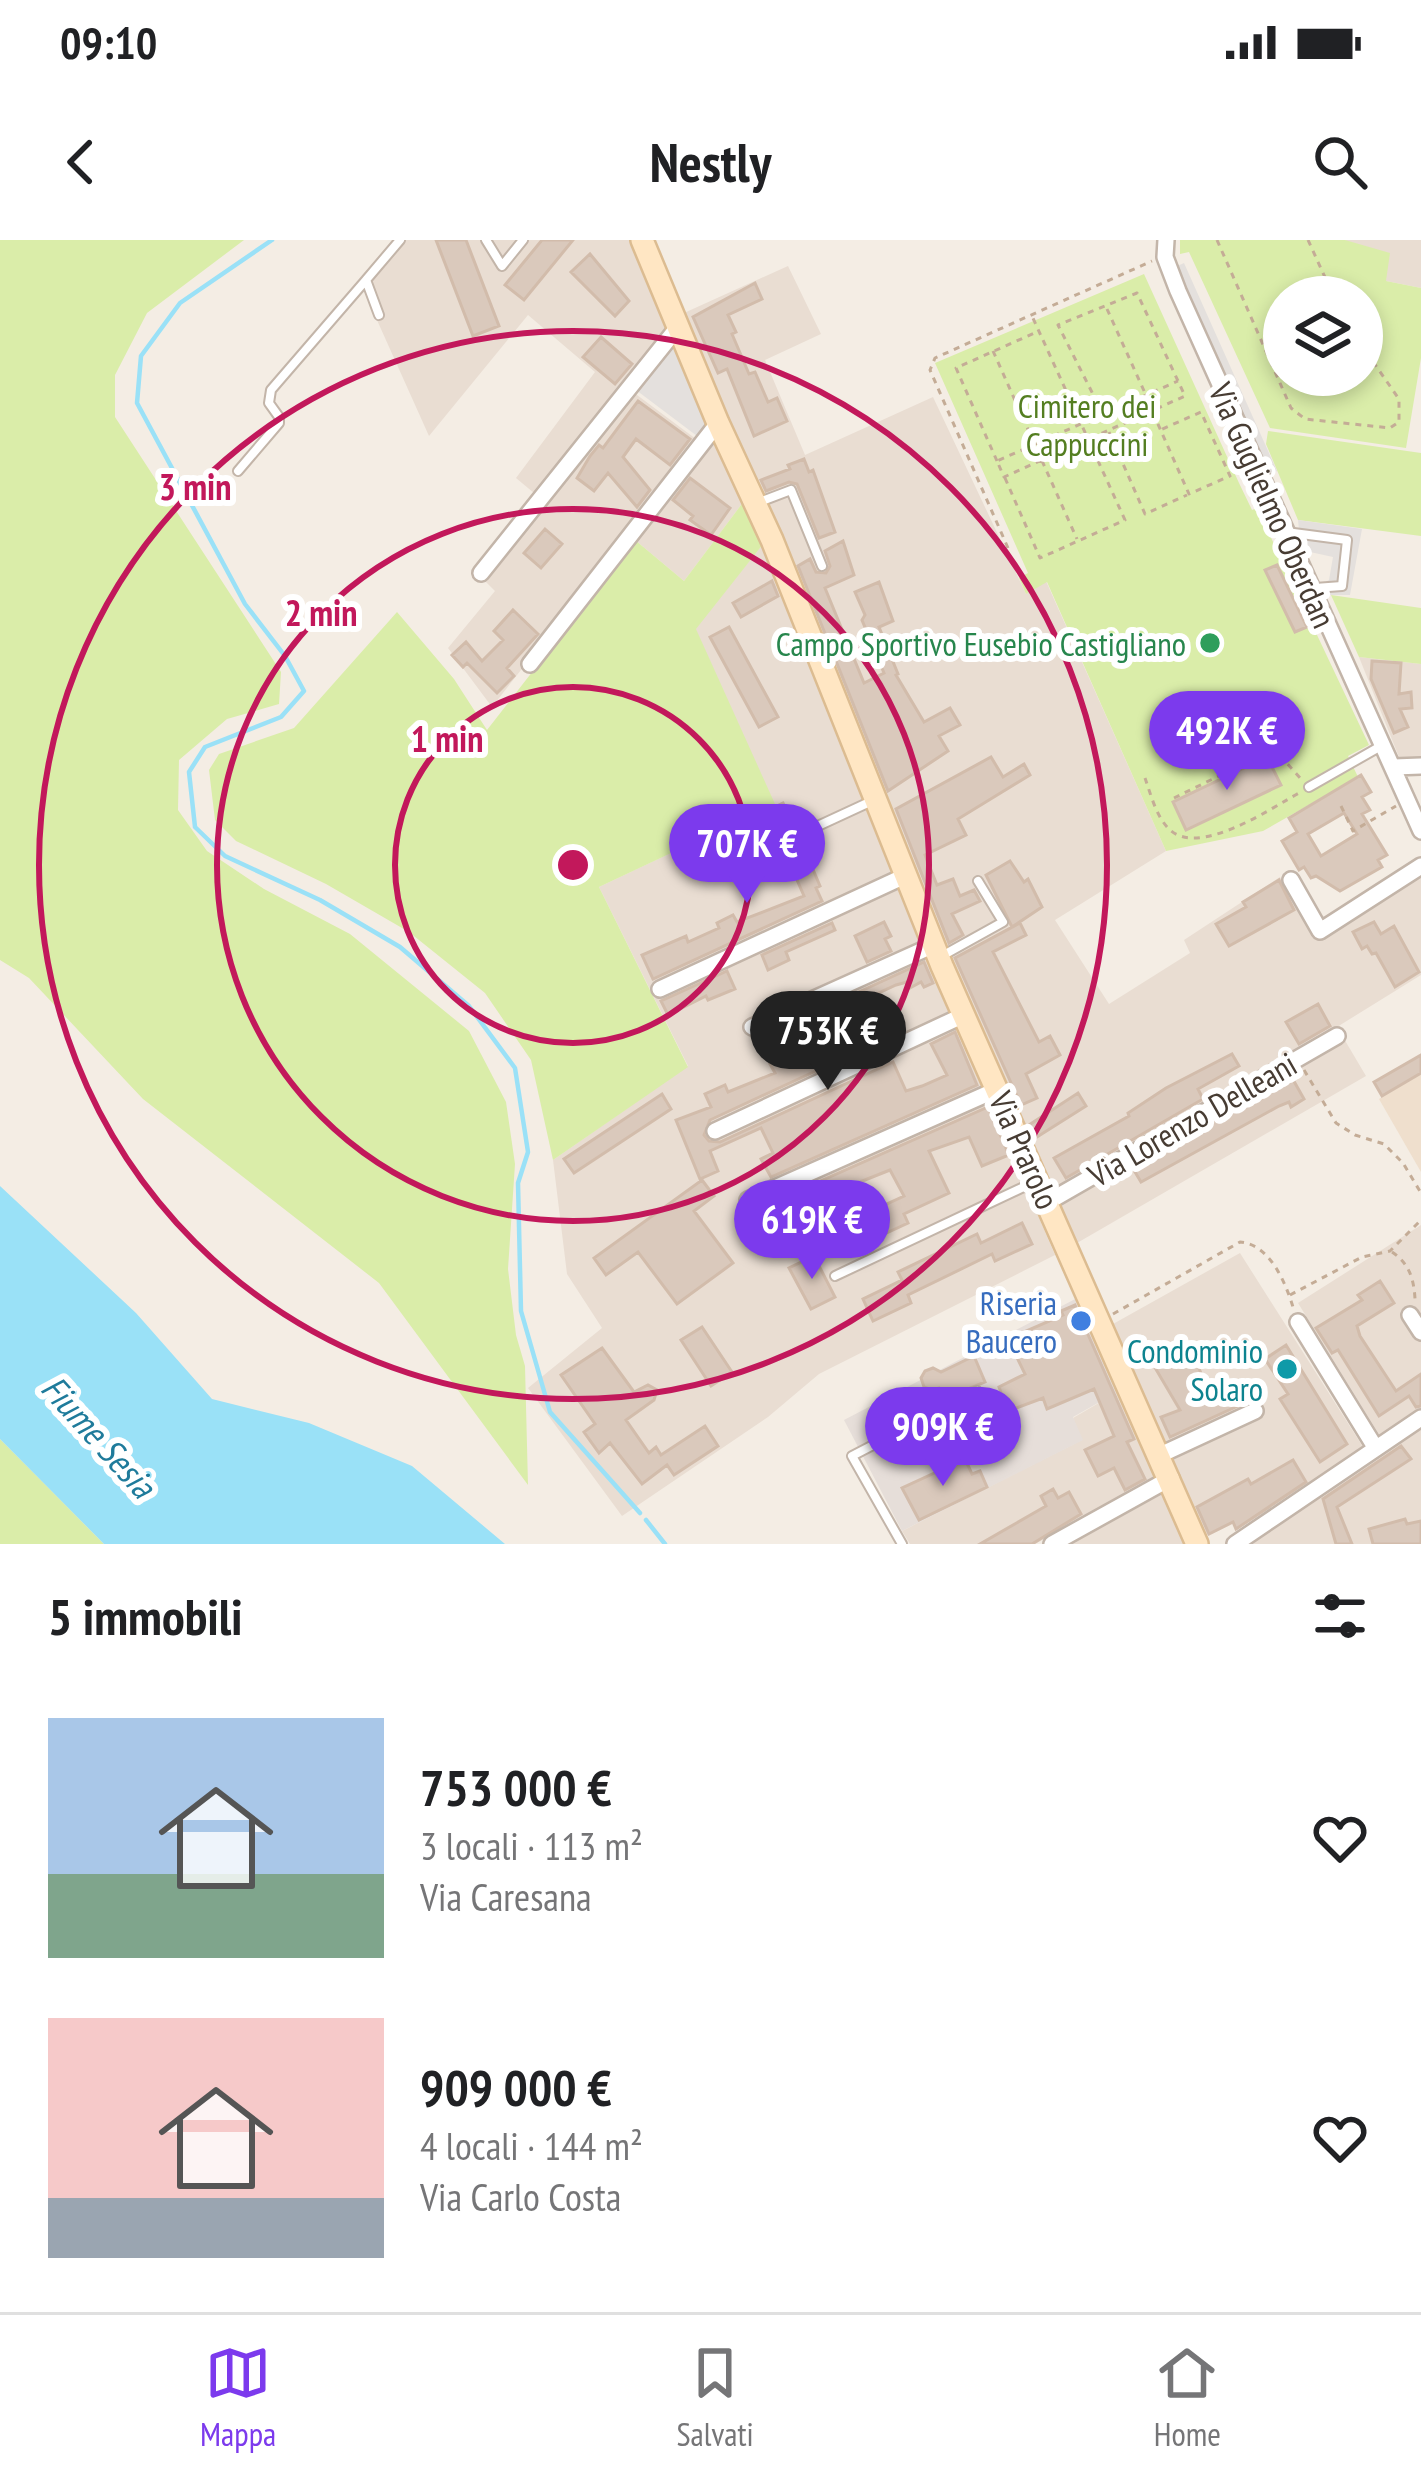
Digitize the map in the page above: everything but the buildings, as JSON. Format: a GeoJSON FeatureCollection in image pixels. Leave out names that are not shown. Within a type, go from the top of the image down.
{"type":"FeatureCollection","features":[{"type":"Feature","properties":{"kind":"street","name":"Via Prarolo"},"geometry":{"type":"LineString","coordinates":[[642,240],[756,504],[936,952],[1197,1544]]}},
{"type":"Feature","properties":{"kind":"street","name":"Via Guglielmo Oberdan"},"geometry":{"type":"LineString","coordinates":[[1166,249],[1284,532],[1421,831]]}},
{"type":"Feature","properties":{"kind":"street"},"geometry":{"type":"LineString","coordinates":[[482,572],[678,328]]}},
{"type":"Feature","properties":{"kind":"street"},"geometry":{"type":"LineString","coordinates":[[530,664],[718,423]]}},
{"type":"Feature","properties":{"kind":"street"},"geometry":{"type":"LineString","coordinates":[[1394,766],[1421,766]]}},
{"type":"Feature","properties":{"kind":"street"},"geometry":{"type":"LineString","coordinates":[[1291,880],[1320,931],[1421,866]]}},
{"type":"Feature","properties":{"kind":"street"},"geometry":{"type":"LineString","coordinates":[[660,988],[907,875]]}},
{"type":"Feature","properties":{"kind":"street"},"geometry":{"type":"LineString","coordinates":[[752,1028],[936,952]]}},
{"type":"Feature","properties":{"kind":"street"},"geometry":{"type":"LineString","coordinates":[[715,1131],[964,1015]]}},
{"type":"Feature","properties":{"kind":"street","name":"Via Lorenzo Delleani"},"geometry":{"type":"LineString","coordinates":[[1048,1202],[1336,1036]]}},
{"type":"Feature","properties":{"kind":"street"},"geometry":{"type":"LineString","coordinates":[[748,1200],[998,1089]]}},
{"type":"Feature","properties":{"kind":"street"},"geometry":{"type":"LineString","coordinates":[[1298,1322],[1375,1448]]}},
{"type":"Feature","properties":{"kind":"street"},"geometry":{"type":"LineString","coordinates":[[1160,1455],[1255,1411]]}},
{"type":"Feature","properties":{"kind":"street"},"geometry":{"type":"LineString","coordinates":[[1234,1544],[1421,1418]]}},
{"type":"Feature","properties":{"kind":"street"},"geometry":{"type":"LineString","coordinates":[[1052,1544],[1171,1478]]}},
{"type":"Feature","properties":{"kind":"lane"},"geometry":{"type":"LineString","coordinates":[[238,471],[279,423],[269,403],[272,390],[400,240]]}},
{"type":"Feature","properties":{"kind":"lane"},"geometry":{"type":"LineString","coordinates":[[486,240],[502,266],[523,240]]}},
{"type":"Feature","properties":{"kind":"lane"},"geometry":{"type":"LineString","coordinates":[[366,280],[380,315]]}},
{"type":"Feature","properties":{"kind":"lane"},"geometry":{"type":"LineString","coordinates":[[756,504],[791,490],[822,566]]}},
{"type":"Feature","properties":{"kind":"lane"},"geometry":{"type":"LineString","coordinates":[[1284,532],[1347,540],[1342,586],[1310,589]]}},
{"type":"Feature","properties":{"kind":"lane"},"geometry":{"type":"LineString","coordinates":[[1310,787],[1382,745]]}},
{"type":"Feature","properties":{"kind":"lane"},"geometry":{"type":"LineString","coordinates":[[807,831],[876,800]]}},
{"type":"Feature","properties":{"kind":"lane"},"geometry":{"type":"LineString","coordinates":[[936,952],[1003,922],[979,881]]}},
{"type":"Feature","properties":{"kind":"lane"},"geometry":{"type":"LineString","coordinates":[[836,1276],[1039,1179]]}},
{"type":"Feature","properties":{"kind":"lane"},"geometry":{"type":"LineString","coordinates":[[902,1544],[852,1456],[977,1391]]}},
{"type":"Feature","properties":{"kind":"path"},"geometry":{"type":"LineString","coordinates":[[1217,240],[1263,344]]}},
{"type":"Feature","properties":{"kind":"path"},"geometry":{"type":"LineString","coordinates":[[1308,240],[1324,276]]}},
{"type":"Feature","properties":{"kind":"path"},"geometry":{"type":"LineString","coordinates":[[1008,548],[929,370],[935,358],[1033,317],[1166,249]]}},
{"type":"Feature","properties":{"kind":"path"},"geometry":{"type":"LineString","coordinates":[[1004,477],[1185,397],[1137,293],[1058,325],[1102,414]]}},
{"type":"Feature","properties":{"kind":"path"},"geometry":{"type":"LineString","coordinates":[[1106,306],[1145,395]]}},
{"type":"Feature","properties":{"kind":"path"},"geometry":{"type":"LineString","coordinates":[[1033,317],[1040,331],[1082,423],[1125,520],[1040,558],[956,368],[1040,331]]}},
{"type":"Feature","properties":{"kind":"path"},"geometry":{"type":"LineString","coordinates":[[993,352],[1078,541]]}},
{"type":"Feature","properties":{"kind":"path"},"geometry":{"type":"LineString","coordinates":[[1286,396],[1291,408],[1305,419],[1390,428],[1399,422],[1399,399],[1383,376]]}},
{"type":"Feature","properties":{"kind":"path"},"geometry":{"type":"LineString","coordinates":[[997,461],[1178,380]]}},
{"type":"Feature","properties":{"kind":"path"},"geometry":{"type":"LineString","coordinates":[[1152,411],[1189,494]]}},
{"type":"Feature","properties":{"kind":"path"},"geometry":{"type":"LineString","coordinates":[[1108,431],[1145,514],[1230,476],[1202,412],[1160,430]]}},
{"type":"Feature","properties":{"kind":"path"},"geometry":{"type":"LineString","coordinates":[[1144,778],[1160,818],[1172,833],[1186,839],[1206,839],[1310,787],[1274,749],[1174,798]]}},
{"type":"Feature","properties":{"kind":"path"},"geometry":{"type":"LineString","coordinates":[[1341,806],[1353,831],[1408,799]]}},
{"type":"Feature","properties":{"kind":"path"},"geometry":{"type":"LineString","coordinates":[[1297,1058],[1336,1123],[1384,1144],[1403,1163],[1421,1193]]}},
{"type":"Feature","properties":{"kind":"path"},"geometry":{"type":"LineString","coordinates":[[1289,1295],[1362,1257],[1390,1251],[1421,1220]]}},
{"type":"Feature","properties":{"kind":"path"},"geometry":{"type":"LineString","coordinates":[[1100,1320],[1240,1242],[1264,1250],[1298,1322]]}},
{"type":"Feature","properties":{"kind":"path"},"geometry":{"type":"LineString","coordinates":[[1390,1251],[1403,1258],[1413,1278],[1415,1323]]}},
{"type":"Feature","properties":{"kind":"shaded area"},"geometry":{"type":"Polygon","coordinates":[[[392,240],[630,240],[669,331],[540,498],[516,478],[595,372],[528,315],[429,436],[359,280],[392,240]]]}},
{"type":"Feature","properties":{"kind":"shaded area"},"geometry":{"type":"Polygon","coordinates":[[[1345,240],[1421,240],[1421,288],[1381,276],[1345,240]]]}},
{"type":"Feature","properties":{"kind":"shaded area"},"geometry":{"type":"Polygon","coordinates":[[[1184,263],[1277,471],[1266,476],[1173,268],[1184,263]]]}},
{"type":"Feature","properties":{"kind":"shaded area"},"geometry":{"type":"Polygon","coordinates":[[[788,266],[821,334],[765,360],[805,455],[933,397],[1026,594],[1046,581],[1166,851],[1055,920],[1109,1004],[1190,953],[1184,940],[1280,877],[1317,937],[1421,867],[1421,975],[1337,1027],[1366,1076],[1077,1243],[887,816],[684,313],[788,266]]]}},
{"type":"Feature","properties":{"kind":"shaded area"},"geometry":{"type":"Polygon","coordinates":[[[675,342],[710,428],[701,439],[636,390],[675,342]]]}},
{"type":"Feature","properties":{"kind":"shaded area"},"geometry":{"type":"Polygon","coordinates":[[[633,392],[700,442],[492,707],[448,648],[495,591],[484,580],[633,392]]]}},
{"type":"Feature","properties":{"kind":"shaded area"},"geometry":{"type":"Polygon","coordinates":[[[713,436],[744,501],[684,581],[635,540],[713,436]]]}},
{"type":"Feature","properties":{"kind":"shaded area"},"geometry":{"type":"Polygon","coordinates":[[[1298,520],[1362,529],[1350,595],[1331,595],[1318,586],[1329,580],[1333,557],[1301,550],[1298,520]]]}},
{"type":"Feature","properties":{"kind":"shaded area"},"geometry":{"type":"Polygon","coordinates":[[[764,543],[1025,1168],[1020,1174],[1055,1255],[819,1374],[768,1417],[622,1516],[528,1388],[602,1328],[567,1274],[553,1160],[688,1066],[599,887],[774,804],[695,628],[764,543]]]}},
{"type":"Feature","properties":{"kind":"shaded area"},"geometry":{"type":"Polygon","coordinates":[[[1359,657],[1421,664],[1421,758],[1399,757],[1359,657]]]}},
{"type":"Feature","properties":{"kind":"shaded area"},"geometry":{"type":"Polygon","coordinates":[[[1421,1074],[1421,1172],[1379,1099],[1421,1074]]]}},
{"type":"Feature","properties":{"kind":"shaded area"},"geometry":{"type":"Polygon","coordinates":[[[1421,1225],[1421,1409],[1380,1436],[1298,1303],[1421,1225]]]}},
{"type":"Feature","properties":{"kind":"shaded area"},"geometry":{"type":"Polygon","coordinates":[[[1240,1253],[1363,1447],[1237,1530],[1233,1523],[1205,1536],[1113,1324],[1240,1253]]]}},
{"type":"Feature","properties":{"kind":"shaded area","name":"Riseria Baucero"},"geometry":{"type":"Polygon","coordinates":[[[1079,1297],[1121,1390],[1073,1417],[1083,1440],[902,1531],[844,1420],[1079,1297]]]}},
{"type":"Feature","properties":{"kind":"shaded area"},"geometry":{"type":"Polygon","coordinates":[[[1121,1390],[1157,1477],[1035,1544],[910,1544],[902,1531],[1082,1440],[1073,1418],[1121,1390]]]}},
{"type":"Feature","properties":{"kind":"shaded area"},"geometry":{"type":"Polygon","coordinates":[[[1421,1429],[1421,1544],[1253,1544],[1283,1518],[1421,1429]]]}},
{"type":"Feature","properties":{"kind":"shaded area"},"geometry":{"type":"Polygon","coordinates":[[[1162,1494],[1186,1544],[1071,1544],[1162,1494]]]}},
{"type":"Feature","properties":{"kind":"green space"},"geometry":{"type":"Polygon","coordinates":[[[0,240],[244,240],[147,313],[115,375],[115,417],[281,672],[279,704],[227,719],[179,760],[178,810],[207,851],[264,889],[350,934],[469,1031],[506,1102],[515,1164],[508,1269],[525,1366],[528,1485],[379,1283],[143,1099],[29,978],[0,960],[0,240]]]}},
{"type":"Feature","properties":{"kind":"green space"},"geometry":{"type":"Polygon","coordinates":[[[1180,240],[1345,240],[1390,253],[1386,281],[1421,288],[1421,358],[1406,448],[1270,428],[1189,252],[1180,254],[1180,240]]]}},
{"type":"Feature","properties":{"kind":"green space","name":"Cimitero dei Cappuccini"},"geometry":{"type":"Polygon","coordinates":[[[1144,274],[1239,483],[1252,510],[1257,508],[1369,745],[1348,756],[1358,777],[1263,831],[1166,851],[1047,582],[1026,594],[1019,578],[1028,573],[935,363],[1144,274]]]}},
{"type":"Feature","properties":{"kind":"green space"},"geometry":{"type":"Polygon","coordinates":[[[1268,431],[1421,453],[1421,536],[1298,520],[1266,444],[1268,431]]]}},
{"type":"Feature","properties":{"kind":"green space"},"geometry":{"type":"Polygon","coordinates":[[[744,501],[764,543],[696,629],[775,804],[599,887],[688,1067],[553,1160],[531,1060],[485,993],[409,932],[326,884],[236,841],[215,820],[209,770],[219,754],[294,728],[397,612],[454,679],[487,730],[635,540],[684,581],[744,501]]]}},
{"type":"Feature","properties":{"kind":"green space"},"geometry":{"type":"Polygon","coordinates":[[[1331,595],[1421,608],[1421,664],[1359,657],[1331,595]]]}},
{"type":"Feature","properties":{"kind":"green space"},"geometry":{"type":"Polygon","coordinates":[[[0,1439],[104,1544],[0,1544],[0,1439]]]}},
{"type":"Feature","properties":{"kind":"water","name":"Fiume Sesia"},"geometry":{"type":"Polygon","coordinates":[[[0,1186],[136,1313],[212,1399],[309,1423],[412,1466],[505,1544],[104,1544],[0,1439],[0,1186]]]}},
{"type":"Feature","properties":{"kind":"waterway"},"geometry":{"type":"LineString","coordinates":[[272,240],[180,303],[141,356],[137,403],[245,604],[285,656],[304,691],[281,717],[205,747],[189,772],[195,827],[225,856],[320,900],[400,947],[469,1006],[515,1068],[528,1152],[518,1183],[521,1311],[550,1412],[640,1513]]}},
{"type":"Feature","properties":{"kind":"waterway"},"geometry":{"type":"LineString","coordinates":[[646,1520],[665,1544]]}},
{"type":"Feature","properties":{"kind":"place","name":"Campo Sportivo Eusebio Castigliano"},"geometry":{"type":"Point","coordinates":[1210,643]}},
{"type":"Feature","properties":{"kind":"place","name":"Riseria Baucero"},"geometry":{"type":"Point","coordinates":[1081,1321]}},
{"type":"Feature","properties":{"kind":"place","name":"Condominio Solaro"},"geometry":{"type":"Point","coordinates":[1287,1369]}}]}
